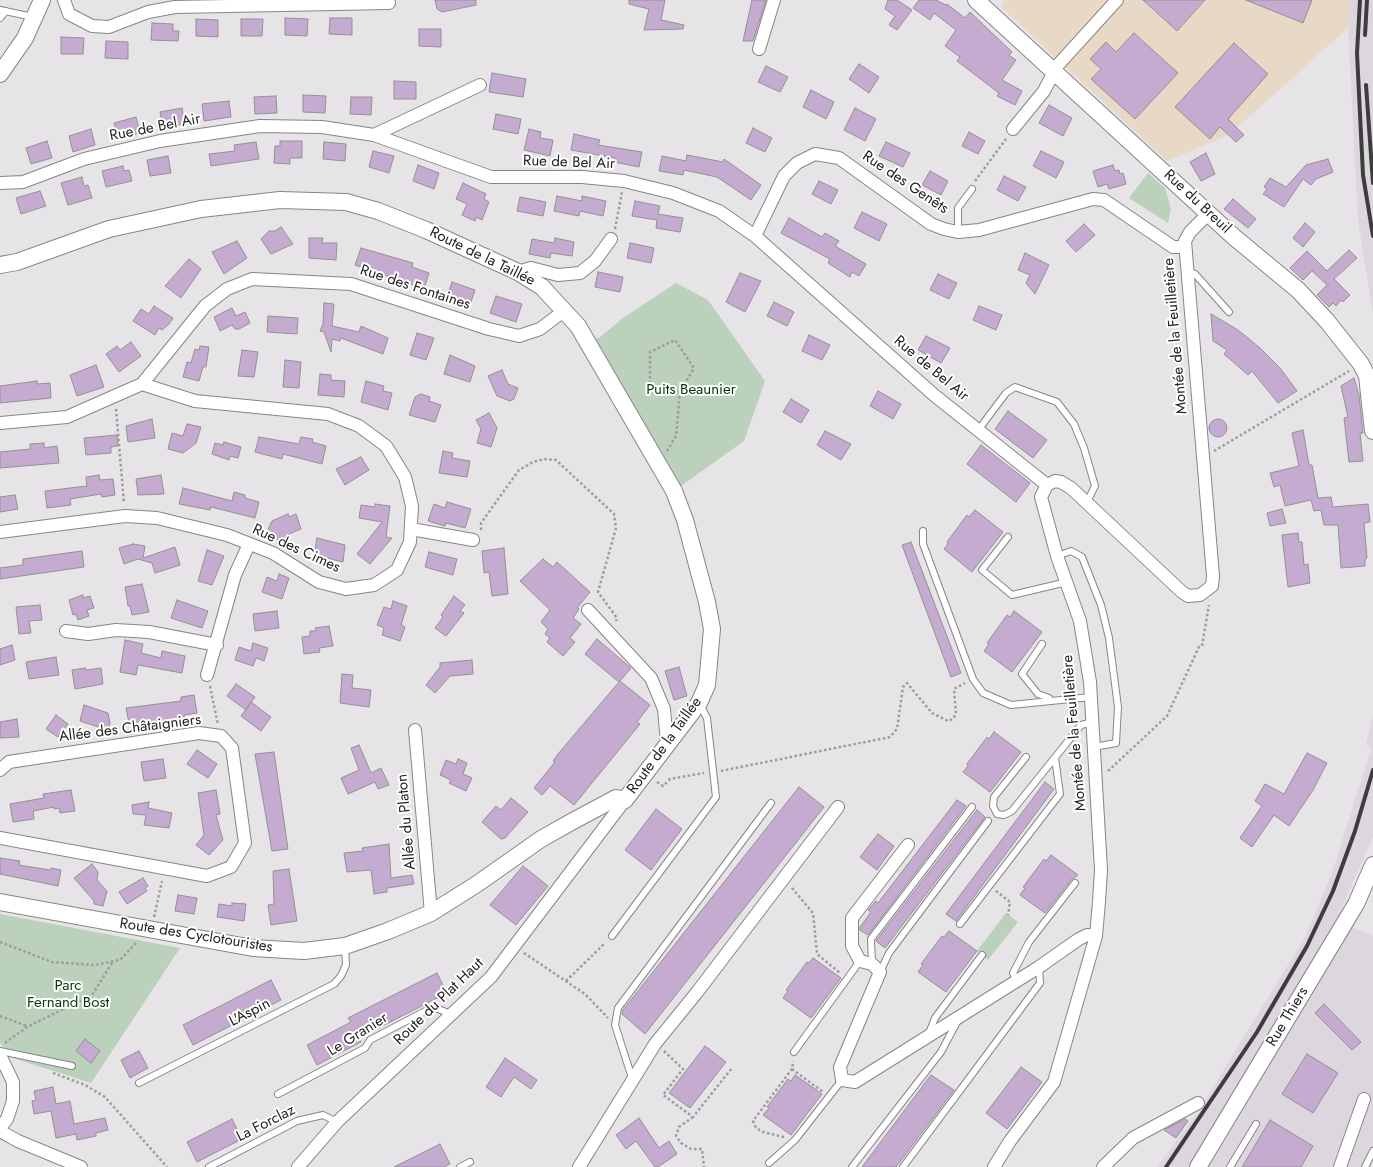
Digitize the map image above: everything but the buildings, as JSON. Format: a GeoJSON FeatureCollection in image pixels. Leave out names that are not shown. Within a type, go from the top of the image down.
{"type":"FeatureCollection","features":[{"type":"Feature","properties":{"kind":"street"},"geometry":{"type":"LineString","coordinates":[[0,74],[36,18],[42,0]]}},
{"type":"Feature","properties":{"kind":"street"},"geometry":{"type":"LineString","coordinates":[[64,0],[69,14],[92,26],[109,28],[148,12],[175,7],[389,3]]}},
{"type":"Feature","properties":{"kind":"street"},"geometry":{"type":"LineString","coordinates":[[759,50],[774,0]]}},
{"type":"Feature","properties":{"kind":"street"},"geometry":{"type":"LineString","coordinates":[[1013,129],[1044,91],[1053,72],[1117,0]]}},
{"type":"Feature","properties":{"kind":"street","name":"Rue du Breuil"},"geometry":{"type":"LineString","coordinates":[[985,5],[1053,72],[1082,95],[1209,213],[1298,290],[1327,321],[1367,370]]}},
{"type":"Feature","properties":{"kind":"street"},"geometry":{"type":"LineString","coordinates":[[374,135],[480,85]]}},
{"type":"Feature","properties":{"kind":"street","name":"Rue de Bel Air"},"geometry":{"type":"LineString","coordinates":[[0,183],[23,182],[84,159],[160,141],[260,126],[322,127],[374,135],[491,177],[582,177],[624,181],[673,193],[719,211],[755,236],[934,396],[979,429],[1047,485]]}},
{"type":"Feature","properties":{"kind":"street","name":"Rue des Genêts"},"geometry":{"type":"LineString","coordinates":[[755,236],[784,176],[796,162],[815,154],[838,158],[931,224],[958,232],[979,230],[1093,199],[1104,200],[1173,247],[1185,247]]}},
{"type":"Feature","properties":{"kind":"street","name":"Route de la Taillée"},"geometry":{"type":"LineString","coordinates":[[0,265],[17,262],[109,228],[201,209],[280,200],[346,202],[378,211],[426,230],[518,272],[542,287],[564,310],[588,340],[674,491],[685,520],[707,602],[712,629],[707,685],[699,703],[644,771],[625,800]]}},
{"type":"Feature","properties":{"kind":"street","name":"Montée de la Feuilletière"},"geometry":{"type":"LineString","coordinates":[[994,1167],[1010,1141],[1054,1082],[1096,936],[1101,870],[1091,697],[1080,622],[1057,556],[1040,497],[1047,485],[1061,482],[1087,502],[1182,592],[1188,596],[1200,595],[1208,591],[1213,576],[1185,247],[1187,237],[1209,213]]}},
{"type":"Feature","properties":{"kind":"street"},"geometry":{"type":"LineString","coordinates":[[518,272],[531,268],[558,275],[580,273],[594,261],[611,239]]}},
{"type":"Feature","properties":{"kind":"street","name":"Rue des Fontaines"},"geometry":{"type":"LineString","coordinates":[[0,423],[67,418],[115,398],[142,384],[205,306],[227,289],[252,279],[351,284],[489,329],[519,336],[540,329],[564,310]]}},
{"type":"Feature","properties":{"kind":"street"},"geometry":{"type":"LineString","coordinates":[[1367,370],[1373,431]]}},
{"type":"Feature","properties":{"kind":"street","name":"Rue des Cimes"},"geometry":{"type":"LineString","coordinates":[[0,532],[126,516],[157,518],[227,535],[273,553],[319,582],[346,589],[374,586],[397,570],[410,542],[412,506],[405,477],[386,446],[360,426],[328,414],[195,401],[142,384]]}},
{"type":"Feature","properties":{"kind":"street"},"geometry":{"type":"LineString","coordinates":[[411,529],[467,539]]}},
{"type":"Feature","properties":{"kind":"street"},"geometry":{"type":"LineString","coordinates":[[207,675],[236,575],[249,544]]}},
{"type":"Feature","properties":{"kind":"street"},"geometry":{"type":"LineString","coordinates":[[588,610],[651,678],[664,709],[667,743]]}},
{"type":"Feature","properties":{"kind":"street"},"geometry":{"type":"LineString","coordinates":[[66,631],[88,634],[116,630],[149,632],[217,645]]}},
{"type":"Feature","properties":{"kind":"street","name":"Allée du Platon"},"geometry":{"type":"LineString","coordinates":[[415,730],[431,913]]}},
{"type":"Feature","properties":{"kind":"street","name":"Allée des Châtaigniers"},"geometry":{"type":"LineString","coordinates":[[0,770],[9,762],[199,733],[221,736],[232,748],[245,843],[231,867],[207,876],[0,838]]}},
{"type":"Feature","properties":{"kind":"street","name":"Route des Cyclotouristes"},"geometry":{"type":"LineString","coordinates":[[0,902],[253,948],[304,951],[345,946],[431,913],[478,884],[541,839],[616,798],[625,800]]}},
{"type":"Feature","properties":{"kind":"street","name":"Route du Plat Haut"},"geometry":{"type":"LineString","coordinates":[[298,1167],[337,1122],[491,977],[625,800]]}},
{"type":"Feature","properties":{"kind":"street"},"geometry":{"type":"LineString","coordinates":[[579,1167],[632,1078],[655,1044],[698,992],[838,808]]}},
{"type":"Feature","properties":{"kind":"street"},"geometry":{"type":"LineString","coordinates":[[908,845],[852,918],[852,946],[871,966],[840,1067],[842,1080],[856,1082],[1039,968],[1079,939],[1086,935],[1096,936]]}},
{"type":"Feature","properties":{"kind":"street","name":"Rue Thiers"},"geometry":{"type":"LineString","coordinates":[[1198,1167],[1367,891],[1373,865]]}},
{"type":"Feature","properties":{"kind":"street"},"geometry":{"type":"LineString","coordinates":[[0,1055],[13,1082],[13,1102],[7,1119],[0,1130],[18,1141],[82,1167]]}},
{"type":"Feature","properties":{"kind":"street"},"geometry":{"type":"LineString","coordinates":[[1340,1167],[1369,1099]]}},
{"type":"Feature","properties":{"kind":"street"},"geometry":{"type":"LineString","coordinates":[[1103,1167],[1133,1138],[1198,1103]]}},
{"type":"Feature","properties":{"kind":"lane"},"geometry":{"type":"LineString","coordinates":[[0,18],[3,10],[36,18]]}},
{"type":"Feature","properties":{"kind":"lane"},"geometry":{"type":"LineString","coordinates":[[958,232],[958,208],[972,189]]}},
{"type":"Feature","properties":{"kind":"lane"},"geometry":{"type":"LineString","coordinates":[[1187,272],[1196,274],[1229,312]]}},
{"type":"Feature","properties":{"kind":"lane"},"geometry":{"type":"LineString","coordinates":[[979,429],[1006,393],[1015,387],[1057,402],[1074,424],[1084,448],[1094,486],[1087,502]]}},
{"type":"Feature","properties":{"kind":"lane"},"geometry":{"type":"LineString","coordinates":[[924,530],[923,544],[973,679],[984,693],[1011,705],[1052,699],[1091,697]]}},
{"type":"Feature","properties":{"kind":"lane"},"geometry":{"type":"LineString","coordinates":[[1008,537],[982,570],[1012,595],[1067,582]]}},
{"type":"Feature","properties":{"kind":"lane"},"geometry":{"type":"LineString","coordinates":[[1057,556],[1071,551],[1082,557],[1101,605],[1109,638],[1118,707],[1116,743],[1094,747]]}},
{"type":"Feature","properties":{"kind":"lane"},"geometry":{"type":"LineString","coordinates":[[1042,644],[1022,674],[1038,694],[1052,699]]}},
{"type":"Feature","properties":{"kind":"lane"},"geometry":{"type":"LineString","coordinates":[[612,936],[716,797],[707,718],[699,703]]}},
{"type":"Feature","properties":{"kind":"lane"},"geometry":{"type":"LineString","coordinates":[[1026,757],[994,797],[993,806],[997,814],[1004,815],[1012,811],[1081,725],[1093,722]]}},
{"type":"Feature","properties":{"kind":"lane"},"geometry":{"type":"LineString","coordinates":[[960,924],[1060,794],[1055,758]]}},
{"type":"Feature","properties":{"kind":"lane"},"geometry":{"type":"LineString","coordinates":[[632,1078],[615,1026],[618,1008],[771,803]]}},
{"type":"Feature","properties":{"kind":"lane"},"geometry":{"type":"LineString","coordinates":[[871,966],[871,939],[972,807]]}},
{"type":"Feature","properties":{"kind":"lane"},"geometry":{"type":"LineString","coordinates":[[794,1052],[848,978],[871,966],[889,953],[988,821]]}},
{"type":"Feature","properties":{"kind":"lane"},"geometry":{"type":"LineString","coordinates":[[1017,981],[1013,973],[1029,942],[1075,883]]}},
{"type":"Feature","properties":{"kind":"lane","name":"L'Aspin"},"geometry":{"type":"LineString","coordinates":[[139,1083],[334,984],[341,976],[346,965],[345,946]]}},
{"type":"Feature","properties":{"kind":"lane"},"geometry":{"type":"LineString","coordinates":[[928,1037],[935,1018],[982,955]]}},
{"type":"Feature","properties":{"kind":"lane"},"geometry":{"type":"LineString","coordinates":[[902,1167],[1040,983],[1039,968]]}},
{"type":"Feature","properties":{"kind":"lane","name":"Le Granier"},"geometry":{"type":"LineString","coordinates":[[278,1094],[365,1048],[370,1040],[433,1007],[451,1014]]}},
{"type":"Feature","properties":{"kind":"lane"},"geometry":{"type":"LineString","coordinates":[[852,1167],[941,1052],[959,1017]]}},
{"type":"Feature","properties":{"kind":"lane"},"geometry":{"type":"LineString","coordinates":[[0,1051],[72,1066]]}},
{"type":"Feature","properties":{"kind":"lane"},"geometry":{"type":"LineString","coordinates":[[769,1163],[795,1140],[842,1080]]}},
{"type":"Feature","properties":{"kind":"lane","name":"La Forclaz"},"geometry":{"type":"LineString","coordinates":[[209,1167],[303,1118],[323,1115],[337,1122]]}},
{"type":"Feature","properties":{"kind":"lane"},"geometry":{"type":"LineString","coordinates":[[1230,1167],[1256,1124]]}},
{"type":"Feature","properties":{"kind":"lane"},"geometry":{"type":"LineString","coordinates":[[1365,1167],[1373,1151]]}},
{"type":"Feature","properties":{"kind":"lane"},"geometry":{"type":"LineString","coordinates":[[460,1167],[470,1162]]}},
{"type":"Feature","properties":{"kind":"path"},"geometry":{"type":"LineString","coordinates":[[972,189],[973,184],[1013,129]]}},
{"type":"Feature","properties":{"kind":"path"},"geometry":{"type":"LineString","coordinates":[[611,239],[624,181]]}},
{"type":"Feature","properties":{"kind":"path"},"geometry":{"type":"LineString","coordinates":[[657,464],[663,460],[676,436],[680,392],[694,368],[675,340],[650,352],[650,385],[680,392]]}},
{"type":"Feature","properties":{"kind":"path"},"geometry":{"type":"LineString","coordinates":[[1203,458],[1367,370]]}},
{"type":"Feature","properties":{"kind":"path"},"geometry":{"type":"LineString","coordinates":[[115,398],[126,516]]}},
{"type":"Feature","properties":{"kind":"path"},"geometry":{"type":"LineString","coordinates":[[467,539],[480,531],[481,523],[520,470],[538,460],[556,460],[614,514],[616,528],[598,592],[617,618],[612,634]]}},
{"type":"Feature","properties":{"kind":"path"},"geometry":{"type":"LineString","coordinates":[[1096,783],[1167,716],[1199,647],[1202,646],[1209,602]]}},
{"type":"Feature","properties":{"kind":"path"},"geometry":{"type":"LineString","coordinates":[[207,675],[221,736]]}},
{"type":"Feature","properties":{"kind":"path"},"geometry":{"type":"LineString","coordinates":[[644,771],[663,786],[670,778],[712,772],[890,738],[897,729],[904,687],[907,683],[932,713],[948,721],[953,719],[956,714],[954,689]]}},
{"type":"Feature","properties":{"kind":"path"},"geometry":{"type":"LineString","coordinates":[[0,942],[52,962],[79,965],[120,960],[151,929],[164,868]]}},
{"type":"Feature","properties":{"kind":"path"},"geometry":{"type":"LineString","coordinates":[[782,880],[798,892],[813,913],[817,954],[848,978]]}},
{"type":"Feature","properties":{"kind":"path"},"geometry":{"type":"LineString","coordinates":[[990,886],[1010,902],[1008,915]]}},
{"type":"Feature","properties":{"kind":"path"},"geometry":{"type":"LineString","coordinates":[[566,981],[612,936]]}},
{"type":"Feature","properties":{"kind":"path"},"geometry":{"type":"LineString","coordinates":[[514,947],[585,994],[615,1026]]}},
{"type":"Feature","properties":{"kind":"path"},"geometry":{"type":"LineString","coordinates":[[0,1046],[27,1026],[92,995],[112,962]]}},
{"type":"Feature","properties":{"kind":"path"},"geometry":{"type":"LineString","coordinates":[[0,1016],[27,1026]]}},
{"type":"Feature","properties":{"kind":"path"},"geometry":{"type":"LineString","coordinates":[[655,1044],[683,1068],[663,1095],[692,1117]]}},
{"type":"Feature","properties":{"kind":"path"},"geometry":{"type":"LineString","coordinates":[[704,1167],[702,1149],[691,1149],[681,1143],[676,1136],[679,1127],[692,1117],[732,1068]]}},
{"type":"Feature","properties":{"kind":"path"},"geometry":{"type":"LineString","coordinates":[[795,1140],[763,1132],[756,1128],[753,1121],[792,1069],[829,1097]]}},
{"type":"Feature","properties":{"kind":"path"},"geometry":{"type":"LineString","coordinates":[[50,1072],[85,1085],[106,1097],[167,1167]]}},
{"type":"Feature","properties":{"kind":"shaded area"},"geometry":{"type":"Polygon","coordinates":[[[1005,0],[1350,0],[1348,28],[1229,135],[1167,161],[1001,7],[1005,0]]]}},
{"type":"Feature","properties":{"kind":"shaded area"},"geometry":{"type":"Polygon","coordinates":[[[1350,0],[1373,0],[1373,314],[1358,221],[1348,28],[1350,0]]]}},
{"type":"Feature","properties":{"kind":"shaded area"},"geometry":{"type":"Polygon","coordinates":[[[1373,715],[1373,837],[1335,923],[1361,930],[1373,936],[1373,1162],[1371,1167],[1157,1167],[1198,1112],[1305,937],[1332,873],[1371,749],[1366,744],[1373,715]]]}},
{"type":"Feature","properties":{"kind":"green space"},"geometry":{"type":"Polygon","coordinates":[[[1148,173],[1165,188],[1171,209],[1168,223],[1129,198],[1148,173]]]}},
{"type":"Feature","properties":{"kind":"green space","name":"Puits Beaunier"},"geometry":{"type":"Polygon","coordinates":[[[676,283],[708,300],[765,381],[744,441],[674,491],[588,340],[599,338],[623,318],[676,283]]]}},
{"type":"Feature","properties":{"kind":"green space"},"geometry":{"type":"Polygon","coordinates":[[[1006,913],[1018,922],[988,960],[977,951],[1006,913]]]}},
{"type":"Feature","properties":{"kind":"green space","name":"Parc Fernand Bost"},"geometry":{"type":"Polygon","coordinates":[[[0,914],[180,948],[91,1083],[13,1058],[0,1043],[0,914]]]}},
{"type":"Feature","properties":{"kind":"railway"},"geometry":{"type":"LineString","coordinates":[[1360,0],[1357,53],[1363,175],[1373,236]]}},
{"type":"Feature","properties":{"kind":"railway"},"geometry":{"type":"LineString","coordinates":[[1365,35],[1367,0]]}},
{"type":"Feature","properties":{"kind":"railway"},"geometry":{"type":"LineString","coordinates":[[1366,85],[1373,183]]}},
{"type":"Feature","properties":{"kind":"railway"},"geometry":{"type":"LineString","coordinates":[[1166,1167],[1257,1032],[1307,946],[1333,891],[1355,831],[1373,770]]}}]}
